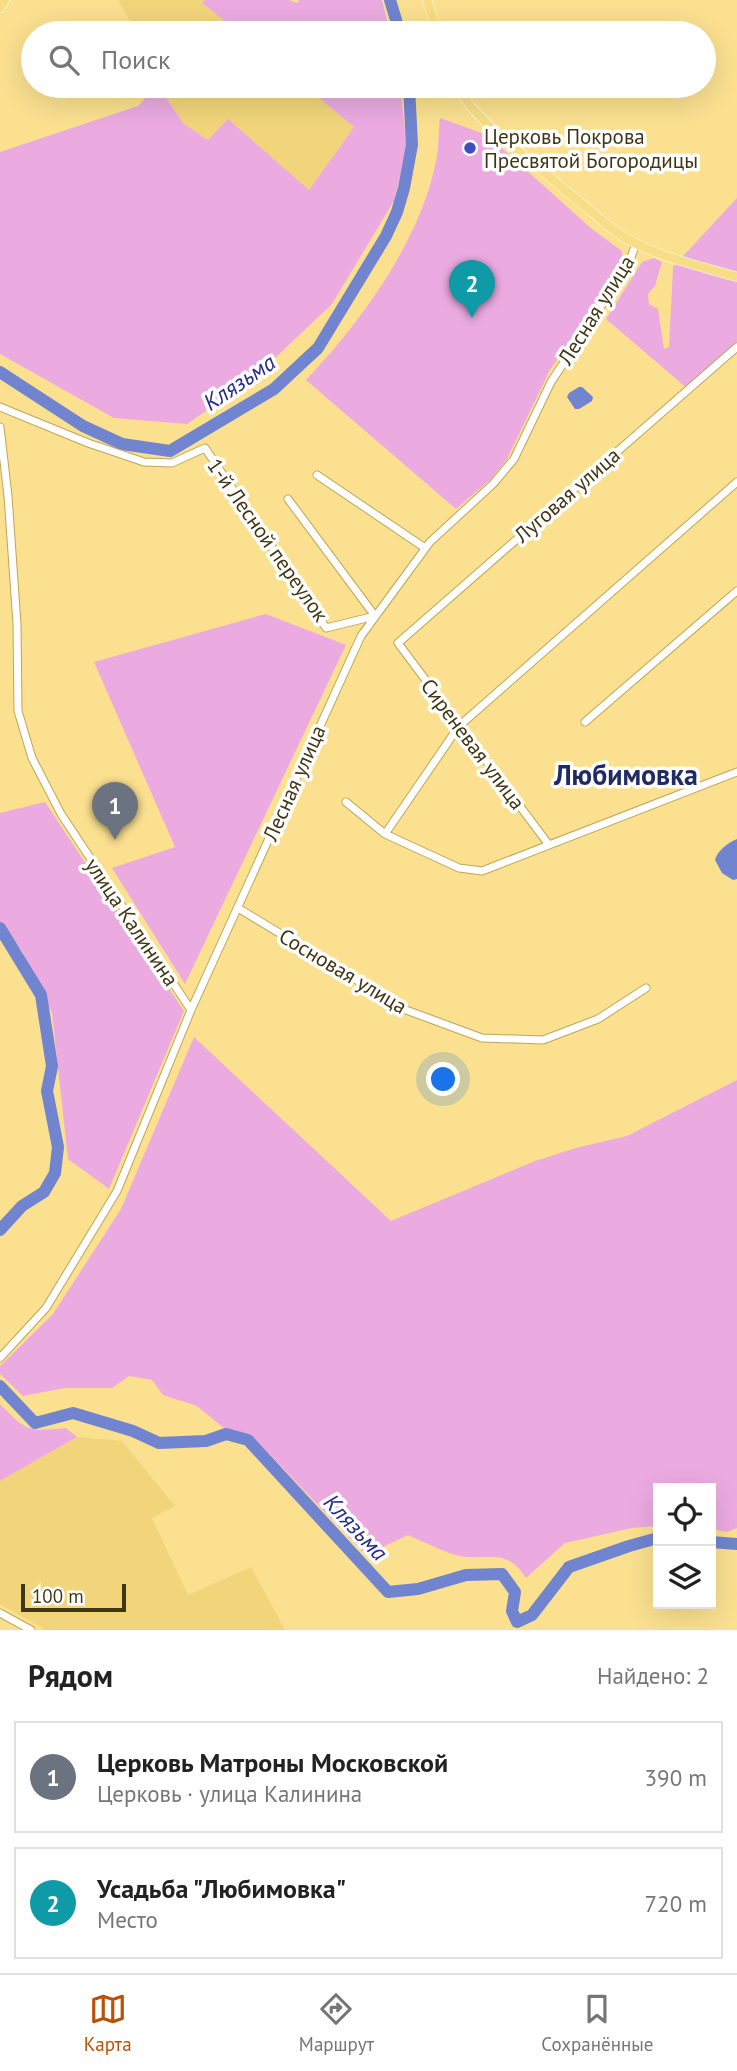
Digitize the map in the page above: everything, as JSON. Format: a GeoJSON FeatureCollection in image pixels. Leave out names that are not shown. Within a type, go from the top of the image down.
{"type":"FeatureCollection","features":[{"type":"Feature","properties":{"kind":"main road"},"geometry":{"type":"LineString","coordinates":[[0,8],[5,0]]}},
{"type":"Feature","properties":{"kind":"main road"},"geometry":{"type":"LineString","coordinates":[[427,0],[435,21]]}},
{"type":"Feature","properties":{"kind":"main road"},"geometry":{"type":"LineString","coordinates":[[434,0],[437,21]]}},
{"type":"Feature","properties":{"kind":"main road"},"geometry":{"type":"LineString","coordinates":[[465,98],[494,131],[616,232],[636,244],[737,277]]}},
{"type":"Feature","properties":{"kind":"street","name":"Лесная улица"},"geometry":{"type":"LineString","coordinates":[[2,1356],[46,1308],[117,1191],[191,1010],[361,636],[430,541],[493,484],[514,459],[551,382],[628,265],[636,244]]}},
{"type":"Feature","properties":{"kind":"street","name":"Луговая улица"},"geometry":{"type":"LineString","coordinates":[[397,643],[737,347]]}},
{"type":"Feature","properties":{"kind":"street","name":"1-й Лесной переулок"},"geometry":{"type":"LineString","coordinates":[[0,407],[88,443],[144,462],[172,463],[205,449],[326,628],[375,616]]}},
{"type":"Feature","properties":{"kind":"street","name":"улица Калинина"},"geometry":{"type":"LineString","coordinates":[[0,427],[17,624],[18,710],[32,758],[61,814],[191,1010]]}},
{"type":"Feature","properties":{"kind":"street"},"geometry":{"type":"LineString","coordinates":[[317,475],[425,548]]}},
{"type":"Feature","properties":{"kind":"street"},"geometry":{"type":"LineString","coordinates":[[385,834],[459,726],[737,482]]}},
{"type":"Feature","properties":{"kind":"street"},"geometry":{"type":"LineString","coordinates":[[288,499],[375,616]]}},
{"type":"Feature","properties":{"kind":"street"},"geometry":{"type":"LineString","coordinates":[[585,722],[737,590]]}},
{"type":"Feature","properties":{"kind":"street","name":"Сиреневая улица"},"geometry":{"type":"LineString","coordinates":[[397,643],[549,845]]}},
{"type":"Feature","properties":{"kind":"street"},"geometry":{"type":"LineString","coordinates":[[346,802],[385,834],[459,868],[482,871],[737,772]]}},
{"type":"Feature","properties":{"kind":"street","name":"Сосновая улица"},"geometry":{"type":"LineString","coordinates":[[238,908],[406,1010],[482,1038],[543,1040],[598,1019],[646,988]]}},
{"type":"Feature","properties":{"kind":"street"},"geometry":{"type":"LineString","coordinates":[[0,1613],[31,1630]]}},
{"type":"Feature","properties":{"kind":"shaded area"},"geometry":{"type":"Polygon","coordinates":[[[118,0],[205,0],[202,3],[225,21],[130,21],[118,0]]]}},
{"type":"Feature","properties":{"kind":"shaded area"},"geometry":{"type":"Polygon","coordinates":[[[205,0],[289,0],[297,3],[299,0],[382,0],[387,21],[225,21],[202,3],[205,0]]]}},
{"type":"Feature","properties":{"kind":"shaded area"},"geometry":{"type":"Polygon","coordinates":[[[145,98],[166,98],[184,124],[208,140],[228,119],[309,190],[354,127],[319,98],[401,98],[407,147],[394,201],[332,304],[253,379],[187,424],[114,418],[0,354],[0,152],[138,106],[145,98]]]}},
{"type":"Feature","properties":{"kind":"shaded area"},"geometry":{"type":"Polygon","coordinates":[[[166,98],[319,98],[354,127],[309,190],[228,120],[208,140],[184,124],[166,98]]]}},
{"type":"Feature","properties":{"kind":"shaded area"},"geometry":{"type":"Polygon","coordinates":[[[440,118],[487,135],[592,229],[622,251],[623,263],[550,370],[507,459],[490,480],[456,509],[306,380],[366,308],[401,253],[427,195],[436,160],[440,118]]]}},
{"type":"Feature","properties":{"kind":"shaded area"},"geometry":{"type":"Polygon","coordinates":[[[737,198],[737,353],[688,389],[606,319],[642,262],[654,258],[662,262],[655,286],[648,294],[649,304],[658,309],[664,349],[669,347],[673,267],[737,198]]]}},
{"type":"Feature","properties":{"kind":"shaded area"},"geometry":{"type":"Polygon","coordinates":[[[266,614],[346,645],[185,984],[112,868],[175,847],[94,662],[266,614]]]}},
{"type":"Feature","properties":{"kind":"shaded area"},"geometry":{"type":"Polygon","coordinates":[[[45,802],[184,1011],[109,1189],[68,1159],[52,1013],[22,951],[0,923],[0,813],[45,802]]]}},
{"type":"Feature","properties":{"kind":"shaded area"},"geometry":{"type":"Polygon","coordinates":[[[194,1037],[391,1221],[535,1161],[627,1136],[737,1080],[737,1528],[727,1532],[716,1530],[716,1483],[653,1483],[653,1526],[632,1528],[565,1543],[526,1578],[510,1561],[502,1558],[455,1555],[408,1535],[366,1555],[251,1435],[225,1429],[197,1406],[163,1395],[152,1380],[129,1376],[112,1388],[65,1388],[23,1396],[0,1374],[0,1366],[53,1314],[121,1209],[194,1037]]]}},
{"type":"Feature","properties":{"kind":"shaded area"},"geometry":{"type":"Polygon","coordinates":[[[0,1404],[28,1428],[66,1428],[77,1437],[0,1481],[0,1404]]]}},
{"type":"Feature","properties":{"kind":"shaded area"},"geometry":{"type":"Polygon","coordinates":[[[77,1437],[122,1441],[175,1506],[152,1518],[188,1595],[251,1567],[285,1630],[43,1630],[0,1604],[0,1481],[77,1437]]]}},
{"type":"Feature","properties":{"kind":"water"},"geometry":{"type":"Polygon","coordinates":[[[579,387],[593,397],[592,401],[575,409],[567,397],[579,387]]]}},
{"type":"Feature","properties":{"kind":"water"},"geometry":{"type":"Polygon","coordinates":[[[737,839],[737,879],[733,880],[722,873],[715,860],[724,847],[737,839]]]}},
{"type":"Feature","properties":{"kind":"waterway","name":"Клязьма"},"geometry":{"type":"LineString","coordinates":[[390,0],[396,21]]}},
{"type":"Feature","properties":{"kind":"waterway","name":"Клязьма"},"geometry":{"type":"LineString","coordinates":[[0,372],[83,426],[122,444],[170,451],[274,389],[318,348],[386,236],[404,188],[412,145],[410,98]]}},
{"type":"Feature","properties":{"kind":"waterway","name":"Клязьма"},"geometry":{"type":"LineString","coordinates":[[0,928],[41,995],[52,1066],[47,1091],[58,1147],[55,1173],[44,1192],[22,1206],[0,1230]]}},
{"type":"Feature","properties":{"kind":"waterway","name":"Клязьма"},"geometry":{"type":"LineString","coordinates":[[0,1386],[35,1423],[73,1413],[133,1431],[159,1443],[206,1441],[226,1434],[248,1440],[388,1592],[418,1589],[466,1575],[502,1574],[515,1592],[512,1611],[517,1622],[532,1615],[569,1567],[653,1539]]}},
{"type":"Feature","properties":{"kind":"waterway","name":"Клязьма"},"geometry":{"type":"LineString","coordinates":[[716,1542],[737,1544]]}},
{"type":"Feature","properties":{"kind":"place","name":"Церковь Покрова Пресвятой Богородицы"},"geometry":{"type":"Point","coordinates":[470,148]}},
{"type":"Feature","properties":{"kind":"place","name":"Усадьба \"Любимовка\""},"geometry":{"type":"Point","coordinates":[472,318]}},
{"type":"Feature","properties":{"kind":"place","name":"Церковь Матроны Московской"},"geometry":{"type":"Point","coordinates":[115,840]}},
{"type":"Feature","properties":{"kind":"district","name":"Любимовка"},"geometry":{"type":"Point","coordinates":[626,774]}}]}
